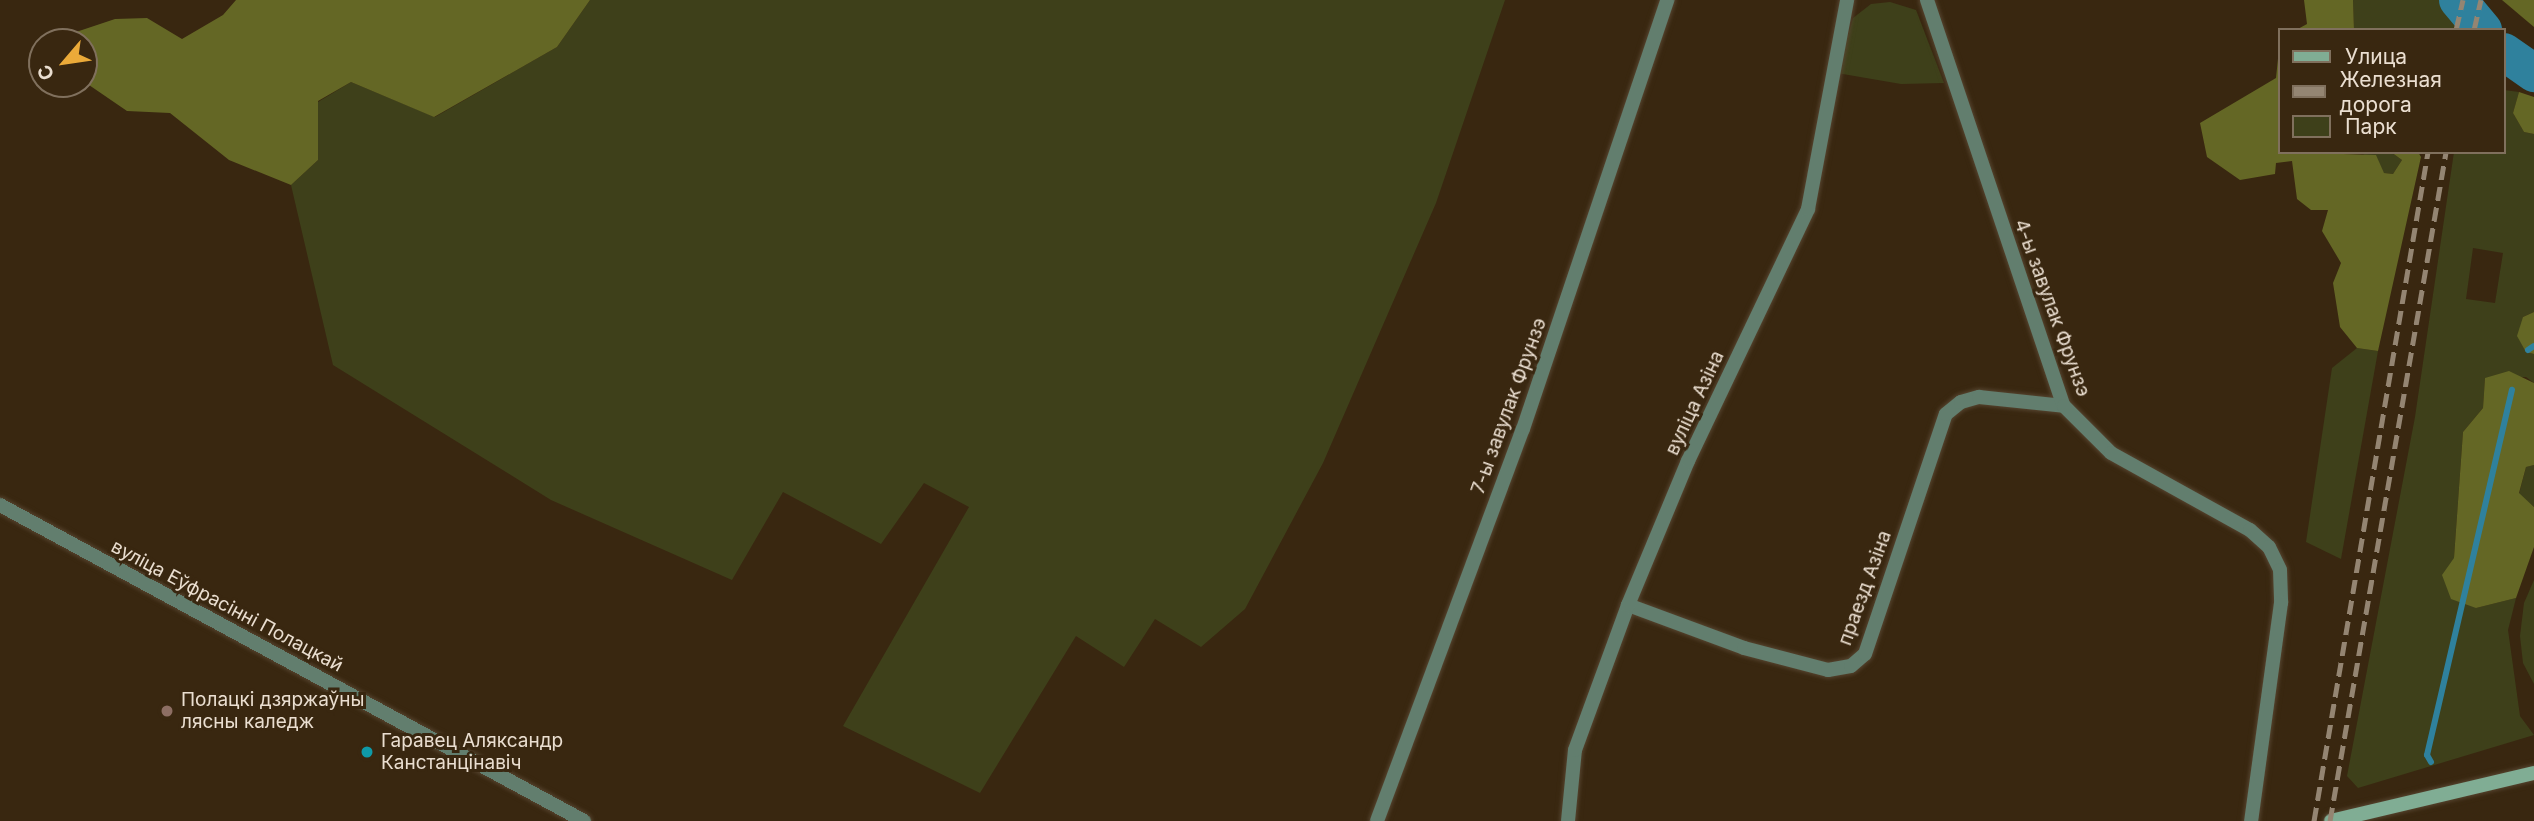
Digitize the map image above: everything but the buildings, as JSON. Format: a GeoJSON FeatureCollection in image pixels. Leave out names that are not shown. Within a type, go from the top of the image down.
{"type":"FeatureCollection","features":[{"type":"Feature","properties":{"kind":"main road"},"geometry":{"type":"LineString","coordinates":[[2331,821],[2534,774]]}},
{"type":"Feature","properties":{"kind":"street","name":"7-ы завулак Фрунзэ"},"geometry":{"type":"LineString","coordinates":[[1377,821],[1527,416],[1667,0]]}},
{"type":"Feature","properties":{"kind":"street","name":"4-ы завулак Фрунзэ"},"geometry":{"type":"LineString","coordinates":[[1927,0],[2064,406],[2111,453],[2250,530],[2269,547],[2280,570],[2281,603],[2251,821]]}},
{"type":"Feature","properties":{"kind":"street","name":"вуліца Азіна"},"geometry":{"type":"LineString","coordinates":[[1568,821],[1575,750],[1628,605],[1688,461],[1808,209],[1849,2]]}},
{"type":"Feature","properties":{"kind":"street","name":"праезд Азіна"},"geometry":{"type":"LineString","coordinates":[[1628,605],[1744,648],[1828,670],[1851,666],[1865,654],[1947,414],[1961,402],[1979,397],[2064,406]]}},
{"type":"Feature","properties":{"kind":"street","name":"вуліца Еўфрасінні Полацкай"},"geometry":{"type":"LineString","coordinates":[[0,505],[584,821]]}},
{"type":"Feature","properties":{"kind":"green space"},"geometry":{"type":"Polygon","coordinates":[[[590,0],[1505,0],[1436,203],[1323,463],[1245,609],[1201,647],[1155,619],[1124,667],[1076,636],[980,793],[843,726],[969,507],[924,483],[881,544],[783,492],[732,580],[551,500],[333,365],[291,185],[318,160],[318,102],[351,82],[435,117],[557,47],[590,0]]]}},
{"type":"Feature","properties":{"kind":"green space"},"geometry":{"type":"Polygon","coordinates":[[[2353,0],[2442,0],[2466,28],[2354,28],[2353,0]]]}},
{"type":"Feature","properties":{"kind":"green space"},"geometry":{"type":"Polygon","coordinates":[[[1890,2],[1916,10],[1944,83],[1901,84],[1837,73],[1853,18],[1871,4],[1890,2]]]}},
{"type":"Feature","properties":{"kind":"green space"},"geometry":{"type":"Polygon","coordinates":[[[2506,90],[2519,92],[2513,113],[2524,132],[2534,134],[2534,312],[2523,317],[2526,352],[2534,354],[2534,383],[2526,377],[2485,378],[2483,408],[2463,432],[2454,558],[2476,608],[2516,598],[2508,630],[2520,716],[2534,735],[2358,788],[2347,776],[2415,417],[2454,154],[2506,154],[2506,90]],[[2473,248],[2466,299],[2495,303],[2503,253],[2473,248]]]}},
{"type":"Feature","properties":{"kind":"green space"},"geometry":{"type":"Polygon","coordinates":[[[2363,154],[2394,154],[2402,160],[2393,174],[2384,173],[2363,154]]]}},
{"type":"Feature","properties":{"kind":"green space"},"geometry":{"type":"Polygon","coordinates":[[[2357,348],[2378,351],[2341,559],[2306,542],[2332,368],[2357,348]]]}},
{"type":"Feature","properties":{"kind":"green space"},"geometry":{"type":"Polygon","coordinates":[[[2534,465],[2534,507],[2519,494],[2526,467],[2534,465]]]}},
{"type":"Feature","properties":{"kind":"green space"},"geometry":{"type":"Polygon","coordinates":[[[2534,580],[2534,684],[2523,663],[2520,636],[2524,603],[2534,580]]]}},
{"type":"Feature","properties":{"kind":"shaded area"},"geometry":{"type":"Polygon","coordinates":[[[236,0],[590,0],[557,47],[434,117],[351,82],[318,101],[318,160],[291,185],[229,160],[170,113],[127,111],[98,91],[98,28],[88,28],[115,19],[147,18],[182,39],[223,15],[236,0]]]}},
{"type":"Feature","properties":{"kind":"shaded area"},"geometry":{"type":"Polygon","coordinates":[[[2304,0],[2353,0],[2354,28],[2300,28],[2307,24],[2304,0]]]}},
{"type":"Feature","properties":{"kind":"shaded area"},"geometry":{"type":"Polygon","coordinates":[[[2502,0],[2534,0],[2534,27],[2502,0]]]}},
{"type":"Feature","properties":{"kind":"shaded area"},"geometry":{"type":"Polygon","coordinates":[[[2278,58],[2278,154],[2376,155],[2384,173],[2393,174],[2402,160],[2394,154],[2419,154],[2421,157],[2378,351],[2357,348],[2340,327],[2333,283],[2341,263],[2322,231],[2328,210],[2311,210],[2297,199],[2292,161],[2276,163],[2275,174],[2240,180],[2207,157],[2200,123],[2276,78],[2278,58]]]}},
{"type":"Feature","properties":{"kind":"shaded area"},"geometry":{"type":"Polygon","coordinates":[[[2519,92],[2534,97],[2534,134],[2524,132],[2513,113],[2519,92]]]}},
{"type":"Feature","properties":{"kind":"shaded area"},"geometry":{"type":"Polygon","coordinates":[[[2534,312],[2534,354],[2526,352],[2517,336],[2523,317],[2534,312]]]}},
{"type":"Feature","properties":{"kind":"shaded area"},"geometry":{"type":"Polygon","coordinates":[[[2509,371],[2534,383],[2534,465],[2526,467],[2519,493],[2534,507],[2534,547],[2516,598],[2476,608],[2451,599],[2442,575],[2454,558],[2463,432],[2483,408],[2485,378],[2509,371]]]}},
{"type":"Feature","properties":{"kind":"waterway"},"geometry":{"type":"LineString","coordinates":[[2458,0],[2481,28]]}},
{"type":"Feature","properties":{"kind":"waterway"},"geometry":{"type":"LineString","coordinates":[[2506,53],[2534,73]]}},
{"type":"Feature","properties":{"kind":"waterway"},"geometry":{"type":"LineString","coordinates":[[2528,350],[2534,346]]}},
{"type":"Feature","properties":{"kind":"waterway"},"geometry":{"type":"LineString","coordinates":[[2431,762],[2427,755],[2512,390]]}},
{"type":"Feature","properties":{"kind":"railway"},"geometry":{"type":"LineString","coordinates":[[2456,28],[2463,0]]}},
{"type":"Feature","properties":{"kind":"railway"},"geometry":{"type":"LineString","coordinates":[[2474,28],[2481,0]]}},
{"type":"Feature","properties":{"kind":"railway"},"geometry":{"type":"LineString","coordinates":[[2314,821],[2428,154]]}},
{"type":"Feature","properties":{"kind":"railway"},"geometry":{"type":"LineString","coordinates":[[2330,821],[2446,154]]}},
{"type":"Feature","properties":{"kind":"place","name":"Полацкі дзяржаўны лясны каледж"},"geometry":{"type":"Point","coordinates":[167,711]}},
{"type":"Feature","properties":{"kind":"place","name":"Гаравец Аляксандр Канстанцінавіч"},"geometry":{"type":"Point","coordinates":[367,752]}}]}
